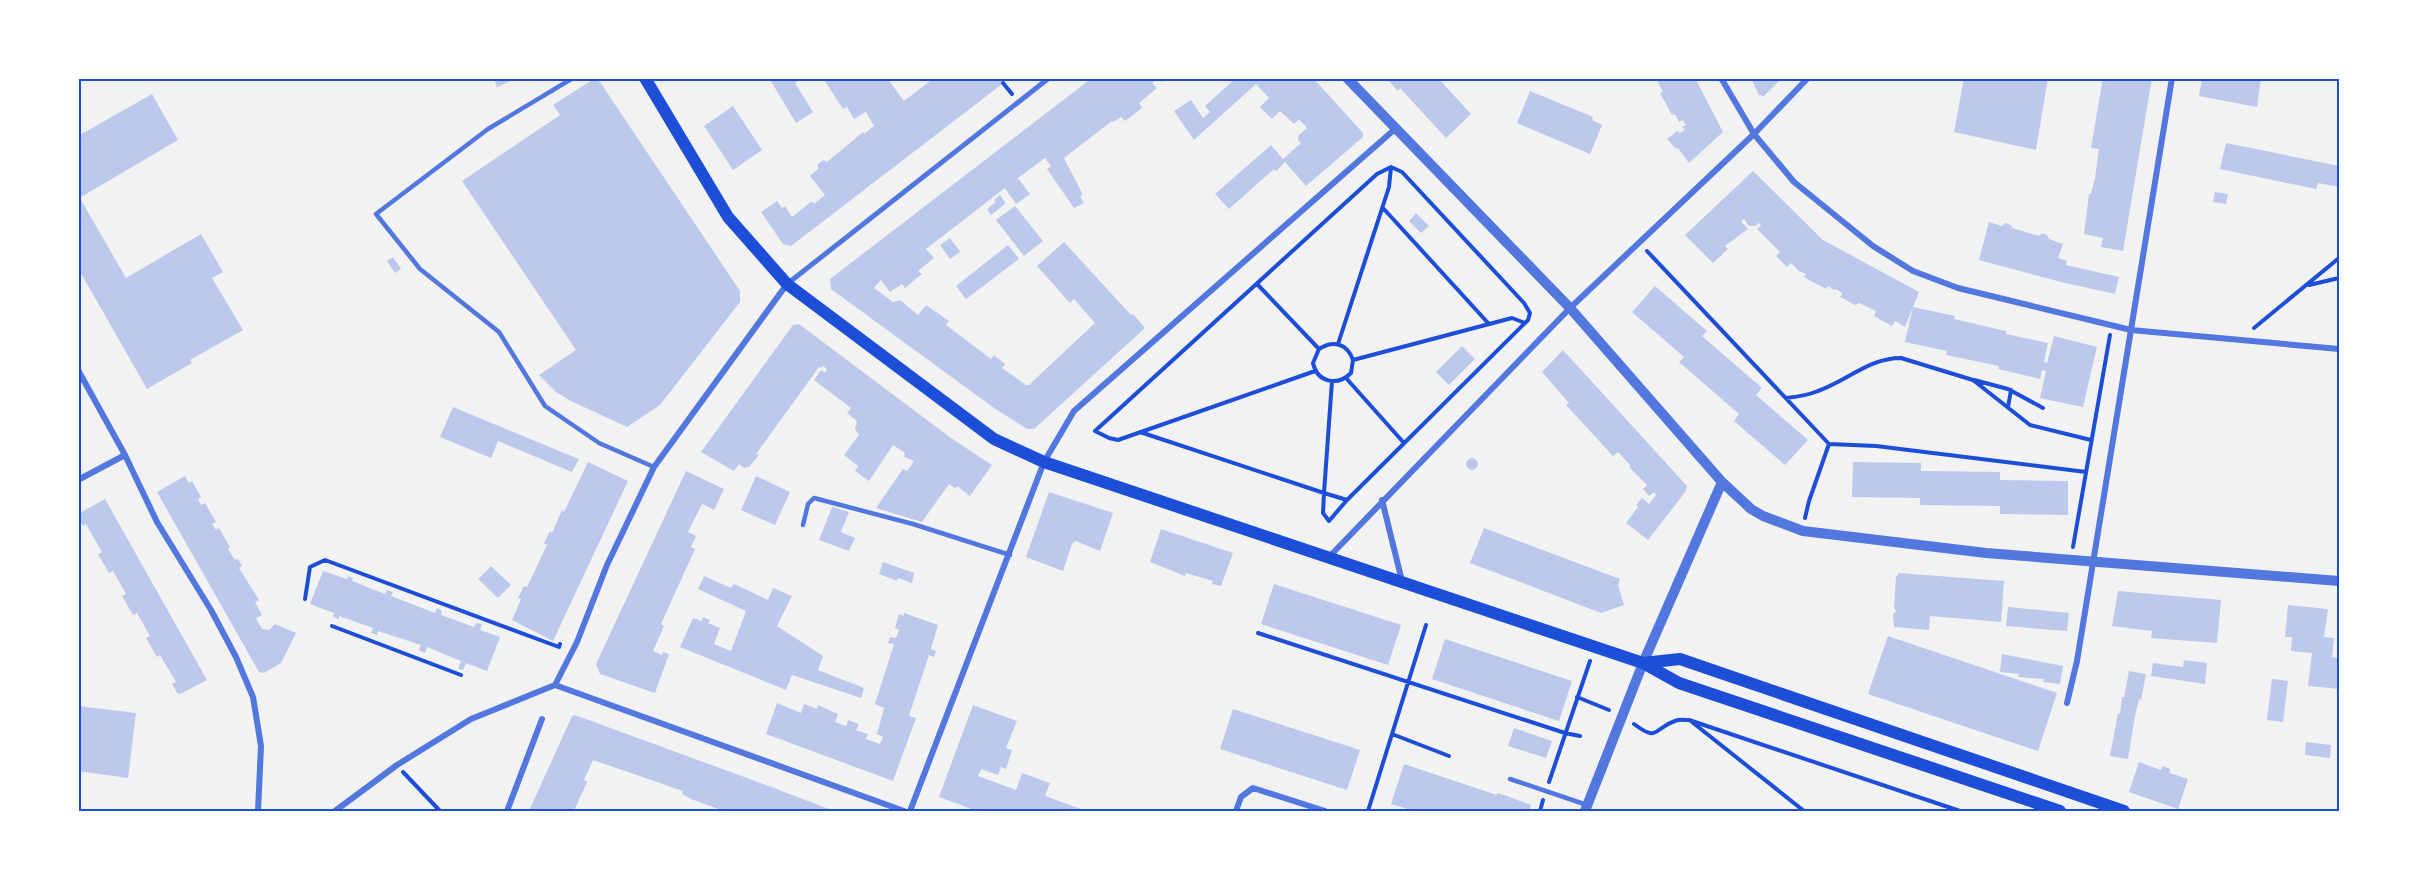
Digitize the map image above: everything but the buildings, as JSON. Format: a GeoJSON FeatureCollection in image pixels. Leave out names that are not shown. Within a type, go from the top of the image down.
{"type":"FeatureCollection","features":[{"type":"Feature","properties":{"kind":"main road"},"geometry":{"type":"LineString","coordinates":[[645,78],[728,217],[787,284],[994,439],[1044,462],[1644,663],[1679,683],[2060,811]]}},
{"type":"Feature","properties":{"kind":"main road"},"geometry":{"type":"LineString","coordinates":[[1644,663],[1680,659],[2124,811]]}},
{"type":"Feature","properties":{"kind":"street"},"geometry":{"type":"LineString","coordinates":[[335,811],[397,765],[471,719],[555,685],[577,642],[607,566],[654,467],[787,284],[1049,78]]}},
{"type":"Feature","properties":{"kind":"street"},"geometry":{"type":"LineString","coordinates":[[1347,78],[1570,308],[1722,482],[1751,509],[1803,531],[1986,553],[2339,582]]}},
{"type":"Feature","properties":{"kind":"street"},"geometry":{"type":"LineString","coordinates":[[1721,78],[1754,134],[1794,182],[1873,246],[1913,271],[1958,288],[2132,330],[2339,349]]}},
{"type":"Feature","properties":{"kind":"street"},"geometry":{"type":"LineString","coordinates":[[1329,557],[1570,308],[1754,134],[1808,78]]}},
{"type":"Feature","properties":{"kind":"street"},"geometry":{"type":"LineString","coordinates":[[2067,703],[2077,661],[2172,78]]}},
{"type":"Feature","properties":{"kind":"street"},"geometry":{"type":"LineString","coordinates":[[910,811],[1044,462],[1074,411],[1395,129]]}},
{"type":"Feature","properties":{"kind":"street"},"geometry":{"type":"LineString","coordinates":[[78,370],[126,455],[157,522],[211,610],[236,657],[253,697],[261,746],[258,811]]}},
{"type":"Feature","properties":{"kind":"street"},"geometry":{"type":"LineString","coordinates":[[78,480],[126,455]]}},
{"type":"Feature","properties":{"kind":"street"},"geometry":{"type":"LineString","coordinates":[[1586,808],[1644,663],[1722,482]]}},
{"type":"Feature","properties":{"kind":"street"},"geometry":{"type":"LineString","coordinates":[[1382,500],[1402,582]]}},
{"type":"Feature","properties":{"kind":"street"},"geometry":{"type":"LineString","coordinates":[[555,685],[904,811]]}},
{"type":"Feature","properties":{"kind":"street"},"geometry":{"type":"LineString","coordinates":[[507,811],[542,719]]}},
{"type":"Feature","properties":{"kind":"street"},"geometry":{"type":"LineString","coordinates":[[1236,811],[1241,797],[1253,788],[1325,811]]}},
{"type":"Feature","properties":{"kind":"lane"},"geometry":{"type":"LineString","coordinates":[[573,78],[488,129],[376,214],[420,269],[499,332],[545,406],[599,443],[654,467]]}},
{"type":"Feature","properties":{"kind":"lane"},"geometry":{"type":"LineString","coordinates":[[803,525],[808,504],[814,498],[913,524],[1010,555]]}},
{"type":"Feature","properties":{"kind":"lane"},"geometry":{"type":"LineString","coordinates":[[1510,779],[1586,808]]}},
{"type":"Feature","properties":{"kind":"path"},"geometry":{"type":"LineString","coordinates":[[1315,371],[1118,440],[1095,431],[1377,174],[1391,167]]}},
{"type":"Feature","properties":{"kind":"path"},"geometry":{"type":"LineString","coordinates":[[1338,344],[1389,187],[1391,167]]}},
{"type":"Feature","properties":{"kind":"path"},"geometry":{"type":"LineString","coordinates":[[1332,381],[1323,513],[1329,521],[1347,500],[1525,323],[1530,314],[1527,306],[1402,172],[1391,167]]}},
{"type":"Feature","properties":{"kind":"path"},"geometry":{"type":"LineString","coordinates":[[1373,170],[1377,174]]}},
{"type":"Feature","properties":{"kind":"path"},"geometry":{"type":"LineString","coordinates":[[1382,207],[1489,324]]}},
{"type":"Feature","properties":{"kind":"path"},"geometry":{"type":"LineString","coordinates":[[1639,243],[1829,444],[1876,446],[2086,472]]}},
{"type":"Feature","properties":{"kind":"path"},"geometry":{"type":"LineString","coordinates":[[2240,340],[2339,258]]}},
{"type":"Feature","properties":{"kind":"path"},"geometry":{"type":"LineString","coordinates":[[2305,286],[2339,278]]}},
{"type":"Feature","properties":{"kind":"path"},"geometry":{"type":"LineString","coordinates":[[1257,284],[1319,349]]}},
{"type":"Feature","properties":{"kind":"path"},"geometry":{"type":"LineString","coordinates":[[1353,360],[1512,318],[1525,323]]}},
{"type":"Feature","properties":{"kind":"path"},"geometry":{"type":"LineString","coordinates":[[2070,559],[2111,326]]}},
{"type":"Feature","properties":{"kind":"path"},"geometry":{"type":"LineString","coordinates":[[1330,344],[1346,347],[1353,360],[1353,366],[1346,378],[1332,381],[1319,377],[1313,363],[1319,349],[1330,344]]}},
{"type":"Feature","properties":{"kind":"path"},"geometry":{"type":"LineString","coordinates":[[1786,398],[1820,391],[1876,361],[1901,358],[2011,390],[2043,408]]}},
{"type":"Feature","properties":{"kind":"path"},"geometry":{"type":"LineString","coordinates":[[1346,378],[1404,443]]}},
{"type":"Feature","properties":{"kind":"path"},"geometry":{"type":"LineString","coordinates":[[1973,380],[2030,425],[2091,440]]}},
{"type":"Feature","properties":{"kind":"path"},"geometry":{"type":"LineString","coordinates":[[2008,407],[2011,390]]}},
{"type":"Feature","properties":{"kind":"path"},"geometry":{"type":"LineString","coordinates":[[1140,432],[1347,500]]}},
{"type":"Feature","properties":{"kind":"path"},"geometry":{"type":"LineString","coordinates":[[1803,531],[1809,501],[1829,444]]}},
{"type":"Feature","properties":{"kind":"path"},"geometry":{"type":"LineString","coordinates":[[305,599],[310,567],[325,560],[559,647],[564,637],[577,642]]}},
{"type":"Feature","properties":{"kind":"path"},"geometry":{"type":"LineString","coordinates":[[1368,811],[1426,625]]}},
{"type":"Feature","properties":{"kind":"path"},"geometry":{"type":"LineString","coordinates":[[332,626],[461,675]]}},
{"type":"Feature","properties":{"kind":"path"},"geometry":{"type":"LineString","coordinates":[[1258,633],[1580,736]]}},
{"type":"Feature","properties":{"kind":"path"},"geometry":{"type":"LineString","coordinates":[[1539,811],[1594,647]]}},
{"type":"Feature","properties":{"kind":"path"},"geometry":{"type":"LineString","coordinates":[[1577,697],[1623,715],[1647,734],[1655,734],[1675,721],[1689,720],[1960,811]]}},
{"type":"Feature","properties":{"kind":"path"},"geometry":{"type":"LineString","coordinates":[[1689,720],[1804,811]]}},
{"type":"Feature","properties":{"kind":"path"},"geometry":{"type":"LineString","coordinates":[[1392,734],[1449,756]]}},
{"type":"Feature","properties":{"kind":"path"},"geometry":{"type":"LineString","coordinates":[[397,765],[440,811]]}}]}
